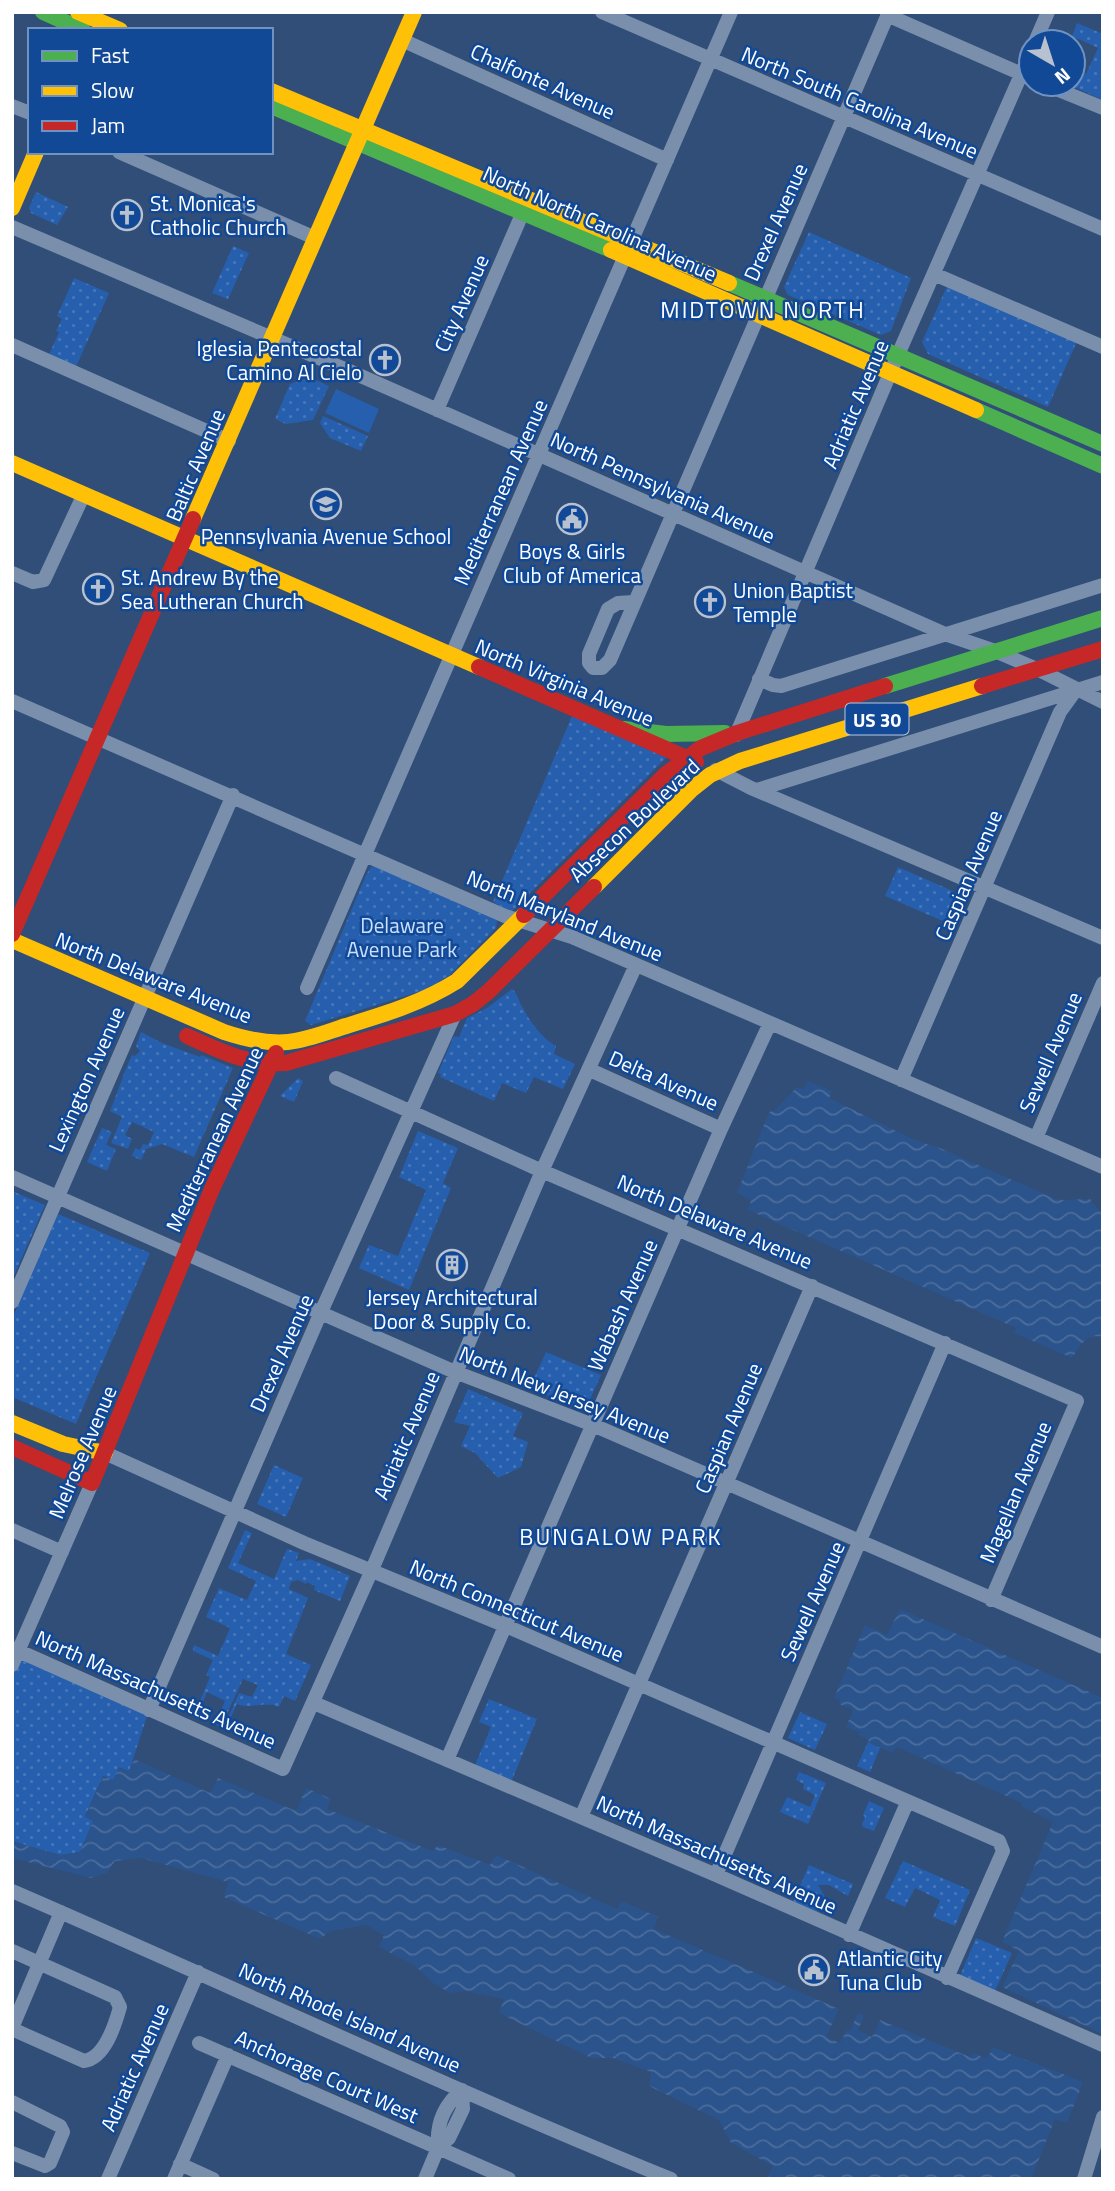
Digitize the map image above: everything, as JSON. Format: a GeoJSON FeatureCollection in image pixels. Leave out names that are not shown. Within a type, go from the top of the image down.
{"type":"FeatureCollection","features":[{"type":"Feature","properties":{"kind":"main road"},"geometry":{"type":"LineString","coordinates":[[43,12],[113,28]]}},
{"type":"Feature","properties":{"kind":"main road","name":"Baltic Avenue"},"geometry":{"type":"LineString","coordinates":[[12,934],[414,12]]}},
{"type":"Feature","properties":{"kind":"main road","name":"North North Carolina Avenue"},"geometry":{"type":"LineString","coordinates":[[273,92],[523,212],[625,256],[897,357],[1103,444]]}},
{"type":"Feature","properties":{"kind":"main road","name":"North North Carolina Avenue"},"geometry":{"type":"LineString","coordinates":[[273,107],[360,135],[632,240],[891,372],[1103,466]]}},
{"type":"Feature","properties":{"kind":"main road"},"geometry":{"type":"LineString","coordinates":[[12,208],[35,154]]}},
{"type":"Feature","properties":{"kind":"main road","name":"North Virginia Avenue"},"geometry":{"type":"LineString","coordinates":[[12,463],[716,771]]}},
{"type":"Feature","properties":{"kind":"main road","name":"Absecon Boulevard"},"geometry":{"type":"LineString","coordinates":[[282,1043],[325,1033],[405,1008],[437,994],[465,975],[666,774],[686,757],[711,743],[1103,618]]}},
{"type":"Feature","properties":{"kind":"main road","name":"Absecon Boulevard"},"geometry":{"type":"LineString","coordinates":[[270,1066],[455,1014],[473,1004],[691,790],[716,771],[740,761],[1103,649]]}},
{"type":"Feature","properties":{"kind":"main road"},"geometry":{"type":"LineString","coordinates":[[624,729],[666,734],[737,733]]}},
{"type":"Feature","properties":{"kind":"main road","name":"North Delaware Avenue"},"geometry":{"type":"LineString","coordinates":[[12,940],[227,1033],[248,1039],[282,1043]]}},
{"type":"Feature","properties":{"kind":"main road","name":"North Delaware Avenue"},"geometry":{"type":"LineString","coordinates":[[171,1029],[245,1061],[270,1066]]}},
{"type":"Feature","properties":{"kind":"main road","name":"Mediterranean Avenue"},"geometry":{"type":"LineString","coordinates":[[186,1253],[212,1189],[282,1043]]}},
{"type":"Feature","properties":{"kind":"main road","name":"Melrose Avenue"},"geometry":{"type":"LineString","coordinates":[[92,1483],[186,1253]]}},
{"type":"Feature","properties":{"kind":"main road","name":"North Connecticut Avenue"},"geometry":{"type":"LineString","coordinates":[[12,1423],[63,1444],[105,1453]]}},
{"type":"Feature","properties":{"kind":"main road"},"geometry":{"type":"LineString","coordinates":[[12,1447],[92,1483]]}},
{"type":"Feature","properties":{"kind":"street","name":"North South Carolina Avenue"},"geometry":{"type":"LineString","coordinates":[[602,12],[1103,229]]}},
{"type":"Feature","properties":{"kind":"street","name":"Mediterranean Avenue"},"geometry":{"type":"LineString","coordinates":[[307,988],[731,12]]}},
{"type":"Feature","properties":{"kind":"street"},"geometry":{"type":"LineString","coordinates":[[888,14],[1017,72]]}},
{"type":"Feature","properties":{"kind":"street","name":"Drexel Avenue"},"geometry":{"type":"LineString","coordinates":[[633,602],[888,14]]}},
{"type":"Feature","properties":{"kind":"street","name":"Chalfonte Avenue"},"geometry":{"type":"LineString","coordinates":[[402,40],[667,160]]}},
{"type":"Feature","properties":{"kind":"street","name":"Adriatic Avenue"},"geometry":{"type":"LineString","coordinates":[[716,771],[737,733],[897,357],[977,175],[1017,94]]}},
{"type":"Feature","properties":{"kind":"street"},"geometry":{"type":"LineString","coordinates":[[1078,98],[1103,108]]}},
{"type":"Feature","properties":{"kind":"street"},"geometry":{"type":"LineString","coordinates":[[124,154],[315,238]]}},
{"type":"Feature","properties":{"kind":"street","name":"City Avenue"},"geometry":{"type":"LineString","coordinates":[[437,410],[523,212]]}},
{"type":"Feature","properties":{"kind":"street","name":"North Pennsylvania Avenue"},"geometry":{"type":"LineString","coordinates":[[12,227],[539,454],[945,634],[1039,670],[1103,702]]}},
{"type":"Feature","properties":{"kind":"street"},"geometry":{"type":"LineString","coordinates":[[934,274],[1103,347]]}},
{"type":"Feature","properties":{"kind":"street"},"geometry":{"type":"LineString","coordinates":[[12,345],[229,441]]}},
{"type":"Feature","properties":{"kind":"street"},"geometry":{"type":"LineString","coordinates":[[12,573],[33,582],[44,580],[84,494]]}},
{"type":"Feature","properties":{"kind":"street"},"geometry":{"type":"LineString","coordinates":[[759,679],[781,686],[1103,585]]}},
{"type":"Feature","properties":{"kind":"street"},"geometry":{"type":"LineString","coordinates":[[757,790],[1103,682]]}},
{"type":"Feature","properties":{"kind":"street","name":"Caspian Avenue"},"geometry":{"type":"LineString","coordinates":[[901,1080],[1061,710],[1076,690]]}},
{"type":"Feature","properties":{"kind":"street","name":"North Maryland Avenue"},"geometry":{"type":"LineString","coordinates":[[12,701],[519,920],[551,930],[636,965],[1103,1167]]}},
{"type":"Feature","properties":{"kind":"street","name":"North Virginia Avenue"},"geometry":{"type":"LineString","coordinates":[[716,771],[1103,938]]}},
{"type":"Feature","properties":{"kind":"street","name":"Lexington Avenue"},"geometry":{"type":"LineString","coordinates":[[12,1302],[233,795]]}},
{"type":"Feature","properties":{"kind":"street","name":"Adriatic Avenue"},"geometry":{"type":"LineString","coordinates":[[283,1769],[371,1572],[542,1171],[636,965]]}},
{"type":"Feature","properties":{"kind":"street","name":"Sewell Avenue"},"geometry":{"type":"LineString","coordinates":[[1036,1138],[1103,983]]}},
{"type":"Feature","properties":{"kind":"street","name":"Drexel Avenue"},"geometry":{"type":"LineString","coordinates":[[149,1710],[321,1312],[455,1014]]}},
{"type":"Feature","properties":{"kind":"street","name":"Wabash Avenue"},"geometry":{"type":"LineString","coordinates":[[447,1760],[721,1129],[770,1023]]}},
{"type":"Feature","properties":{"kind":"street","name":"Delta Avenue"},"geometry":{"type":"LineString","coordinates":[[590,1070],[721,1129]]}},
{"type":"Feature","properties":{"kind":"street","name":"North Delaware Avenue"},"geometry":{"type":"LineString","coordinates":[[336,1078],[542,1171],[1077,1401]]}},
{"type":"Feature","properties":{"kind":"street","name":"North New Jersey Avenue"},"geometry":{"type":"LineString","coordinates":[[12,1177],[455,1373],[593,1425],[1103,1647]]}},
{"type":"Feature","properties":{"kind":"street","name":"Caspian Avenue"},"geometry":{"type":"LineString","coordinates":[[581,1817],[812,1286]]}},
{"type":"Feature","properties":{"kind":"street","name":"Sewell Avenue"},"geometry":{"type":"LineString","coordinates":[[716,1875],[945,1343]]}},
{"type":"Feature","properties":{"kind":"street","name":"Magellan Avenue"},"geometry":{"type":"LineString","coordinates":[[992,1600],[1077,1401]]}},
{"type":"Feature","properties":{"kind":"street","name":"North Connecticut Avenue"},"geometry":{"type":"LineString","coordinates":[[105,1453],[371,1572],[506,1626],[999,1841],[1003,1851],[947,1978]]}},
{"type":"Feature","properties":{"kind":"street","name":"Melrose Avenue"},"geometry":{"type":"LineString","coordinates":[[12,1665],[15,1649],[92,1483]]}},
{"type":"Feature","properties":{"kind":"street"},"geometry":{"type":"LineString","coordinates":[[12,1530],[62,1552]]}},
{"type":"Feature","properties":{"kind":"street","name":"North Massachusetts Avenue"},"geometry":{"type":"LineString","coordinates":[[15,1649],[283,1769]]}},
{"type":"Feature","properties":{"kind":"street","name":"North Massachusetts Avenue"},"geometry":{"type":"LineString","coordinates":[[314,1703],[1103,2045]]}},
{"type":"Feature","properties":{"kind":"street"},"geometry":{"type":"LineString","coordinates":[[849,1935],[907,1802]]}},
{"type":"Feature","properties":{"kind":"street","name":"North Rhode Island Avenue"},"geometry":{"type":"LineString","coordinates":[[12,1892],[655,2176],[671,2179]]}},
{"type":"Feature","properties":{"kind":"street"},"geometry":{"type":"LineString","coordinates":[[12,1951],[40,1962],[115,1997],[120,2007],[117,2017],[100,2053],[92,2060],[84,2061],[12,2028],[40,1962],[61,1912]]}},
{"type":"Feature","properties":{"kind":"street","name":"Adriatic Avenue"},"geometry":{"type":"LineString","coordinates":[[108,2179],[198,1972]]}},
{"type":"Feature","properties":{"kind":"street","name":"Anchorage Court West"},"geometry":{"type":"LineString","coordinates":[[199,2043],[509,2179]]}},
{"type":"Feature","properties":{"kind":"street"},"geometry":{"type":"LineString","coordinates":[[174,2179],[228,2055]]}},
{"type":"Feature","properties":{"kind":"street"},"geometry":{"type":"LineString","coordinates":[[425,2179],[438,2148],[449,2138],[463,2109],[462,2090]]}},
{"type":"Feature","properties":{"kind":"street"},"geometry":{"type":"LineString","coordinates":[[12,2102],[60,2126],[63,2132],[50,2163],[45,2166],[12,2153]]}},
{"type":"Feature","properties":{"kind":"street"},"geometry":{"type":"LineString","coordinates":[[1084,2179],[1103,2117]]}},
{"type":"Feature","properties":{"kind":"street"},"geometry":{"type":"LineString","coordinates":[[180,2164],[213,2179]]}},
{"type":"Feature","properties":{"kind":"green space"},"geometry":{"type":"Polygon","coordinates":[[[1077,23],[1103,34],[1103,100],[1087,93],[1087,72],[1098,48],[1087,43],[1087,28],[1075,28],[1077,23]]]}},
{"type":"Feature","properties":{"kind":"green space"},"geometry":{"type":"Polygon","coordinates":[[[36,192],[68,207],[57,225],[31,213],[29,208],[36,192]]]}},
{"type":"Feature","properties":{"kind":"green space"},"geometry":{"type":"Polygon","coordinates":[[[809,232],[911,278],[891,331],[881,335],[788,295],[784,287],[809,232]]]}},
{"type":"Feature","properties":{"kind":"green space"},"geometry":{"type":"Polygon","coordinates":[[[233,246],[249,253],[228,299],[212,293],[233,246]]]}},
{"type":"Feature","properties":{"kind":"green space"},"geometry":{"type":"Polygon","coordinates":[[[74,278],[109,293],[75,369],[48,357],[62,319],[57,316],[74,278]]]}},
{"type":"Feature","properties":{"kind":"green space"},"geometry":{"type":"Polygon","coordinates":[[[948,284],[1077,341],[1048,407],[928,354],[922,342],[948,284]]]}},
{"type":"Feature","properties":{"kind":"green space"},"geometry":{"type":"Polygon","coordinates":[[[309,377],[329,386],[313,420],[286,424],[275,419],[290,384],[309,377]]]}},
{"type":"Feature","properties":{"kind":"green space"},"geometry":{"type":"Polygon","coordinates":[[[336,389],[379,409],[369,433],[325,413],[336,389]]]}},
{"type":"Feature","properties":{"kind":"green space"},"geometry":{"type":"Polygon","coordinates":[[[323,416],[368,436],[361,451],[330,438],[320,423],[323,416]]]}},
{"type":"Feature","properties":{"kind":"green space"},"geometry":{"type":"Polygon","coordinates":[[[572,716],[668,756],[511,912],[493,902],[572,716]]]}},
{"type":"Feature","properties":{"kind":"green space","name":"Delaware Avenue Park"},"geometry":{"type":"Polygon","coordinates":[[[378,865],[497,920],[496,928],[450,975],[425,990],[311,1025],[305,1021],[366,875],[371,867],[378,865]]]}},
{"type":"Feature","properties":{"kind":"green space"},"geometry":{"type":"Polygon","coordinates":[[[898,867],[964,896],[952,925],[885,896],[898,867]]]}},
{"type":"Feature","properties":{"kind":"green space"},"geometry":{"type":"Polygon","coordinates":[[[512,989],[533,1024],[556,1046],[554,1054],[575,1064],[563,1089],[534,1077],[526,1093],[502,1083],[494,1101],[440,1077],[441,1074],[438,1073],[454,1036],[459,1037],[467,1018],[487,1008],[512,989]]]}},
{"type":"Feature","properties":{"kind":"green space"},"geometry":{"type":"Polygon","coordinates":[[[141,1032],[162,1043],[233,1068],[194,1157],[162,1144],[146,1149],[141,1160],[132,1156],[135,1148],[140,1150],[143,1144],[148,1145],[154,1132],[132,1122],[125,1135],[132,1139],[128,1149],[111,1143],[122,1117],[110,1111],[132,1055],[135,1056],[140,1051],[136,1046],[141,1032]]]}},
{"type":"Feature","properties":{"kind":"green space"},"geometry":{"type":"Polygon","coordinates":[[[298,1078],[303,1081],[294,1102],[280,1096],[298,1078]]]}},
{"type":"Feature","properties":{"kind":"green space"},"geometry":{"type":"Polygon","coordinates":[[[102,1128],[112,1132],[106,1145],[116,1149],[107,1171],[87,1162],[102,1128]]]}},
{"type":"Feature","properties":{"kind":"green space"},"geometry":{"type":"Polygon","coordinates":[[[418,1131],[458,1148],[443,1183],[451,1188],[409,1290],[359,1268],[369,1245],[398,1256],[426,1190],[399,1177],[418,1131]]]}},
{"type":"Feature","properties":{"kind":"green space"},"geometry":{"type":"Polygon","coordinates":[[[12,1191],[45,1205],[12,1280],[12,1191]]]}},
{"type":"Feature","properties":{"kind":"green space"},"geometry":{"type":"Polygon","coordinates":[[[58,1214],[150,1253],[76,1424],[12,1397],[12,1319],[58,1214]]]}},
{"type":"Feature","properties":{"kind":"green space"},"geometry":{"type":"Polygon","coordinates":[[[546,1352],[601,1375],[586,1408],[580,1410],[530,1387],[546,1352]]]}},
{"type":"Feature","properties":{"kind":"green space"},"geometry":{"type":"Polygon","coordinates":[[[468,1389],[523,1413],[513,1436],[528,1442],[521,1467],[498,1478],[475,1453],[461,1446],[470,1426],[454,1422],[468,1389]]]}},
{"type":"Feature","properties":{"kind":"green space"},"geometry":{"type":"Polygon","coordinates":[[[274,1465],[303,1478],[286,1517],[257,1504],[274,1465]]]}},
{"type":"Feature","properties":{"kind":"green space"},"geometry":{"type":"Polygon","coordinates":[[[245,1530],[252,1533],[238,1563],[274,1579],[287,1549],[299,1553],[296,1561],[310,1559],[350,1576],[340,1601],[314,1590],[315,1586],[307,1582],[291,1582],[289,1589],[308,1598],[286,1654],[311,1665],[295,1701],[284,1696],[279,1707],[268,1704],[237,1704],[226,1728],[224,1727],[239,1693],[252,1697],[258,1685],[243,1679],[221,1727],[215,1724],[225,1701],[207,1692],[197,1716],[194,1715],[210,1677],[206,1675],[213,1660],[193,1651],[194,1645],[218,1656],[230,1628],[206,1617],[219,1588],[247,1600],[256,1581],[228,1568],[245,1530]]]}},
{"type":"Feature","properties":{"kind":"green space"},"geometry":{"type":"Polygon","coordinates":[[[19,1651],[149,1710],[129,1771],[113,1780],[103,1776],[85,1816],[93,1821],[80,1852],[60,1855],[12,1841],[12,1665],[19,1651]]]}},
{"type":"Feature","properties":{"kind":"green space"},"geometry":{"type":"Polygon","coordinates":[[[489,1699],[537,1719],[512,1780],[475,1765],[491,1727],[479,1722],[489,1699]]]}},
{"type":"Feature","properties":{"kind":"green space"},"geometry":{"type":"Polygon","coordinates":[[[800,1712],[827,1724],[815,1750],[788,1738],[800,1712]]]}},
{"type":"Feature","properties":{"kind":"green space"},"geometry":{"type":"Polygon","coordinates":[[[868,1742],[880,1748],[870,1772],[857,1766],[868,1742]]]}},
{"type":"Feature","properties":{"kind":"green space"},"geometry":{"type":"Polygon","coordinates":[[[799,1772],[826,1783],[808,1824],[780,1812],[787,1797],[810,1807],[815,1795],[803,1789],[804,1784],[796,1780],[799,1772]]]}},
{"type":"Feature","properties":{"kind":"green space"},"geometry":{"type":"Polygon","coordinates":[[[869,1801],[884,1808],[874,1831],[862,1824],[869,1801]]]}},
{"type":"Feature","properties":{"kind":"green space"},"geometry":{"type":"Polygon","coordinates":[[[903,1861],[970,1890],[955,1926],[933,1917],[940,1900],[915,1888],[905,1907],[885,1898],[903,1861]]]}},
{"type":"Feature","properties":{"kind":"green space"},"geometry":{"type":"Polygon","coordinates":[[[809,1865],[853,1884],[848,1896],[829,1885],[818,1885],[825,1897],[818,1912],[793,1902],[809,1865]]]}},
{"type":"Feature","properties":{"kind":"green space"},"geometry":{"type":"Polygon","coordinates":[[[976,1938],[1012,1953],[995,1991],[960,1976],[976,1938]]]}},
{"type":"Feature","properties":{"kind":"water"},"geometry":{"type":"Polygon","coordinates":[[[808,1081],[832,1091],[829,1098],[915,1140],[942,1149],[1058,1200],[1090,1199],[1103,1214],[1103,1337],[1087,1338],[1072,1358],[1014,1333],[1016,1328],[748,1210],[751,1200],[737,1193],[769,1112],[774,1111],[797,1087],[803,1089],[808,1081]]]}},
{"type":"Feature","properties":{"kind":"water"},"geometry":{"type":"Polygon","coordinates":[[[900,1609],[1103,1698],[1103,2034],[1002,1987],[1019,1951],[1002,1942],[1053,1822],[1021,1806],[1022,1803],[897,1747],[892,1753],[868,1742],[869,1740],[858,1735],[859,1732],[846,1727],[853,1710],[839,1704],[840,1700],[834,1698],[865,1625],[887,1635],[900,1609]]]}},
{"type":"Feature","properties":{"kind":"water"},"geometry":{"type":"Polygon","coordinates":[[[134,1759],[210,1793],[218,1778],[296,1811],[306,1788],[331,1799],[327,1809],[433,1851],[438,1845],[490,1865],[496,1855],[617,1909],[622,1901],[658,1917],[654,1929],[839,2009],[826,2037],[840,2043],[847,2030],[850,2031],[858,2013],[864,2016],[858,2030],[872,2037],[880,2020],[970,2057],[973,2053],[987,2059],[993,2047],[1083,2082],[1067,2123],[1055,2119],[1031,2179],[767,2179],[773,2166],[731,2143],[719,2120],[649,2086],[651,2072],[613,2058],[591,2058],[499,2013],[504,1999],[465,1991],[450,1993],[433,1983],[414,1965],[379,1947],[384,1935],[366,1925],[330,1931],[320,1939],[224,1897],[228,1882],[141,1858],[115,1861],[107,1873],[91,1878],[12,1858],[12,1841],[60,1855],[80,1852],[93,1821],[85,1817],[104,1776],[113,1780],[119,1767],[129,1771],[134,1759]]]}},
{"type":"Feature","properties":{"kind":"traffic: fast"},"geometry":{"type":"LineString","coordinates":[[43,12],[79,28]]}},
{"type":"Feature","properties":{"kind":"traffic: fast"},"geometry":{"type":"LineString","coordinates":[[273,107],[611,250]]}},
{"type":"Feature","properties":{"kind":"traffic: fast"},"geometry":{"type":"LineString","coordinates":[[729,283],[1103,444]]}},
{"type":"Feature","properties":{"kind":"traffic: fast"},"geometry":{"type":"LineString","coordinates":[[976,410],[1103,466]]}},
{"type":"Feature","properties":{"kind":"traffic: fast"},"geometry":{"type":"LineString","coordinates":[[885,686],[1103,618]]}},
{"type":"Feature","properties":{"kind":"traffic: fast"},"geometry":{"type":"LineString","coordinates":[[624,729],[666,734],[725,733]]}},
{"type":"Feature","properties":{"kind":"traffic: slow"},"geometry":{"type":"LineString","coordinates":[[78,12],[115,28]]}},
{"type":"Feature","properties":{"kind":"traffic: slow"},"geometry":{"type":"LineString","coordinates":[[193,519],[414,12]]}},
{"type":"Feature","properties":{"kind":"traffic: slow"},"geometry":{"type":"LineString","coordinates":[[273,92],[729,283]]}},
{"type":"Feature","properties":{"kind":"traffic: slow"},"geometry":{"type":"LineString","coordinates":[[12,208],[35,154]]}},
{"type":"Feature","properties":{"kind":"traffic: slow"},"geometry":{"type":"LineString","coordinates":[[611,250],[976,410]]}},
{"type":"Feature","properties":{"kind":"traffic: slow"},"geometry":{"type":"LineString","coordinates":[[12,463],[479,667]]}},
{"type":"Feature","properties":{"kind":"traffic: slow"},"geometry":{"type":"LineString","coordinates":[[594,887],[691,790],[710,775],[740,761],[982,686]]}},
{"type":"Feature","properties":{"kind":"traffic: slow"},"geometry":{"type":"LineString","coordinates":[[12,940],[224,1032],[256,1040],[280,1042],[310,1038],[375,1017],[444,989],[457,981],[524,915]]}},
{"type":"Feature","properties":{"kind":"traffic: slow"},"geometry":{"type":"LineString","coordinates":[[12,1423],[63,1444],[105,1453]]}},
{"type":"Feature","properties":{"kind":"traffic: jam"},"geometry":{"type":"LineString","coordinates":[[12,934],[193,519]]}},
{"type":"Feature","properties":{"kind":"traffic: jam"},"geometry":{"type":"LineString","coordinates":[[982,686],[1103,649]]}},
{"type":"Feature","properties":{"kind":"traffic: jam"},"geometry":{"type":"LineString","coordinates":[[479,667],[696,762]]}},
{"type":"Feature","properties":{"kind":"traffic: jam"},"geometry":{"type":"LineString","coordinates":[[524,915],[666,774],[701,748],[737,733],[885,686]]}},
{"type":"Feature","properties":{"kind":"traffic: jam"},"geometry":{"type":"LineString","coordinates":[[187,1036],[247,1060],[286,1063],[455,1014],[489,991],[594,887]]}},
{"type":"Feature","properties":{"kind":"traffic: jam"},"geometry":{"type":"LineString","coordinates":[[12,1447],[92,1483],[212,1189],[276,1053]]}},
{"type":"Feature","properties":{"kind":"place","name":"St. Monica's Catholic Church"},"geometry":{"type":"Point","coordinates":[127,215]}},
{"type":"Feature","properties":{"kind":"place","name":"Iglesia Pentecostal Camino Al Cielo"},"geometry":{"type":"Point","coordinates":[385,360]}},
{"type":"Feature","properties":{"kind":"place","name":"Pennsylvania Avenue School"},"geometry":{"type":"Point","coordinates":[326,504]}},
{"type":"Feature","properties":{"kind":"place","name":"Boys & Girls Club of America"},"geometry":{"type":"Point","coordinates":[572,519]}},
{"type":"Feature","properties":{"kind":"place","name":"St. Andrew By the Sea Lutheran Church"},"geometry":{"type":"Point","coordinates":[98,589]}},
{"type":"Feature","properties":{"kind":"place","name":"Union Baptist Temple"},"geometry":{"type":"Point","coordinates":[710,602]}},
{"type":"Feature","properties":{"kind":"place","name":"Jersey Architectural Door & Supply Co."},"geometry":{"type":"Point","coordinates":[452,1265]}},
{"type":"Feature","properties":{"kind":"place","name":"Atlantic City Tuna Club"},"geometry":{"type":"Point","coordinates":[814,1970]}},
{"type":"Feature","properties":{"kind":"district","name":"MIDTOWN NORTH"},"geometry":{"type":"Point","coordinates":[763,309]}},
{"type":"Feature","properties":{"kind":"district","name":"BUNGALOW PARK"},"geometry":{"type":"Point","coordinates":[621,1536]}}]}
